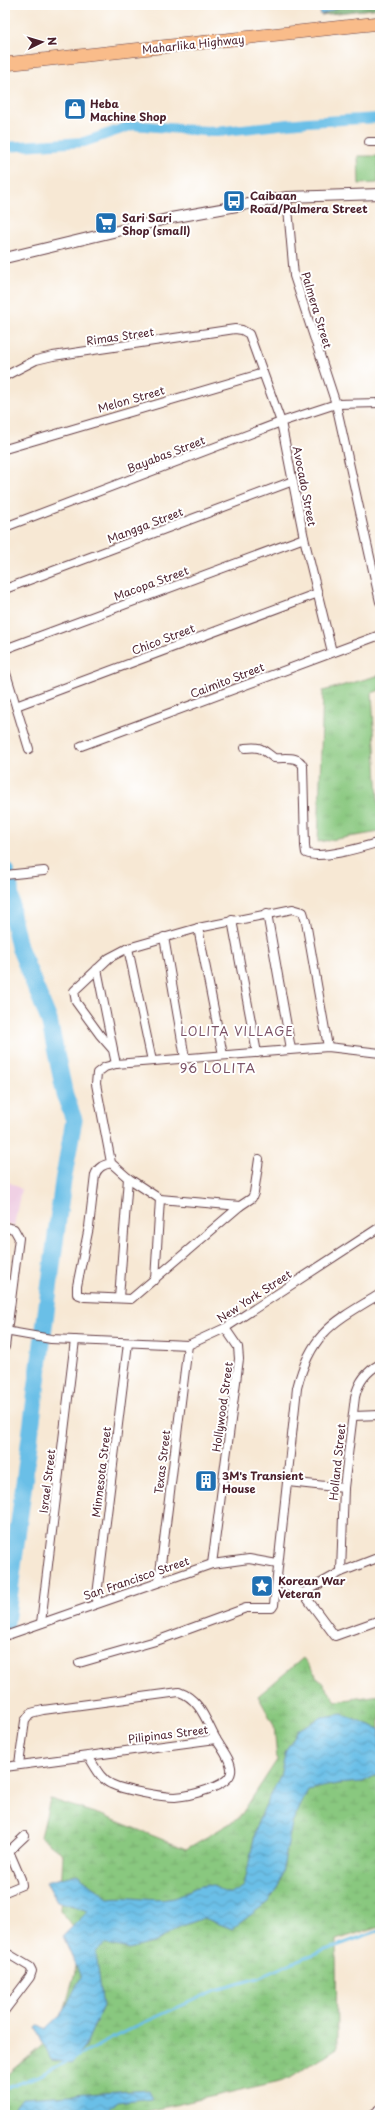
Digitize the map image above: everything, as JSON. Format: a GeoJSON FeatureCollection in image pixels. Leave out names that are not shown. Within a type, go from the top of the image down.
{"type":"FeatureCollection","features":[{"type":"Feature","properties":{"kind":"highway","name":"Maharlika Highway"},"geometry":{"type":"LineString","coordinates":[[5,64],[380,22]]}},
{"type":"Feature","properties":{"kind":"street"},"geometry":{"type":"LineString","coordinates":[[369,142],[380,142]]}},
{"type":"Feature","properties":{"kind":"street"},"geometry":{"type":"LineString","coordinates":[[5,258],[171,218],[287,197],[380,194]]}},
{"type":"Feature","properties":{"kind":"street","name":"Palmera Street"},"geometry":{"type":"LineString","coordinates":[[287,197],[294,276],[336,404],[380,602]]}},
{"type":"Feature","properties":{"kind":"street","name":"Rimas Street"},"geometry":{"type":"LineString","coordinates":[[5,376],[36,360],[53,356],[235,329],[242,330]]}},
{"type":"Feature","properties":{"kind":"street","name":"Avocado Street"},"geometry":{"type":"LineString","coordinates":[[242,330],[249,334],[281,422],[304,538],[332,652]]}},
{"type":"Feature","properties":{"kind":"street","name":"Melon Street"},"geometry":{"type":"LineString","coordinates":[[5,449],[263,373]]}},
{"type":"Feature","properties":{"kind":"street"},"geometry":{"type":"LineString","coordinates":[[336,404],[380,403]]}},
{"type":"Feature","properties":{"kind":"street","name":"Bayabas Street"},"geometry":{"type":"LineString","coordinates":[[5,527],[281,422],[336,404]]}},
{"type":"Feature","properties":{"kind":"street","name":"Mangga Street"},"geometry":{"type":"LineString","coordinates":[[5,589],[293,481]]}},
{"type":"Feature","properties":{"kind":"street","name":"Macopa Street"},"geometry":{"type":"LineString","coordinates":[[5,649],[304,538]]}},
{"type":"Feature","properties":{"kind":"street","name":"Chico Street"},"geometry":{"type":"LineString","coordinates":[[16,706],[318,593]]}},
{"type":"Feature","properties":{"kind":"street","name":"Caimito Street"},"geometry":{"type":"LineString","coordinates":[[82,746],[380,635]]}},
{"type":"Feature","properties":{"kind":"street"},"geometry":{"type":"LineString","coordinates":[[5,670],[29,749]]}},
{"type":"Feature","properties":{"kind":"street"},"geometry":{"type":"LineString","coordinates":[[245,748],[257,746],[262,748],[274,758],[296,758],[301,761],[303,766],[306,853],[312,855],[325,855],[380,842]]}},
{"type":"Feature","properties":{"kind":"street"},"geometry":{"type":"LineString","coordinates":[[5,875],[44,871]]}},
{"type":"Feature","properties":{"kind":"street"},"geometry":{"type":"LineString","coordinates":[[113,1050],[76,1002],[74,991],[115,954],[128,948],[198,928],[293,909],[303,912],[328,1047]]}},
{"type":"Feature","properties":{"kind":"street"},"geometry":{"type":"LineString","coordinates":[[267,913],[291,1049]]}},
{"type":"Feature","properties":{"kind":"street"},"geometry":{"type":"LineString","coordinates":[[232,920],[257,1053]]}},
{"type":"Feature","properties":{"kind":"street"},"geometry":{"type":"LineString","coordinates":[[198,928],[223,1056]]}},
{"type":"Feature","properties":{"kind":"street"},"geometry":{"type":"LineString","coordinates":[[164,937],[185,1058]]}},
{"type":"Feature","properties":{"kind":"street"},"geometry":{"type":"LineString","coordinates":[[128,948],[152,1061]]}},
{"type":"Feature","properties":{"kind":"street"},"geometry":{"type":"LineString","coordinates":[[97,969],[116,1064]]}},
{"type":"Feature","properties":{"kind":"street"},"geometry":{"type":"LineString","coordinates":[[240,1206],[160,1199],[128,1178],[111,1163],[96,1084],[97,1073],[105,1067],[116,1064],[291,1049],[328,1047],[380,1053]]}},
{"type":"Feature","properties":{"kind":"street"},"geometry":{"type":"LineString","coordinates":[[111,1163],[105,1164],[97,1169],[95,1175],[88,1234],[77,1286],[78,1294],[85,1297],[132,1299],[240,1206],[252,1198],[259,1159]]}},
{"type":"Feature","properties":{"kind":"street"},"geometry":{"type":"LineString","coordinates":[[119,1298],[128,1178]]}},
{"type":"Feature","properties":{"kind":"street"},"geometry":{"type":"LineString","coordinates":[[155,1280],[160,1199]]}},
{"type":"Feature","properties":{"kind":"street"},"geometry":{"type":"LineString","coordinates":[[5,1227],[17,1232],[19,1238],[5,1347]]}},
{"type":"Feature","properties":{"kind":"street","name":"New York Street"},"geometry":{"type":"LineString","coordinates":[[6,1331],[43,1338],[188,1345],[225,1328],[380,1227]]}},
{"type":"Feature","properties":{"kind":"street"},"geometry":{"type":"LineString","coordinates":[[5,1278],[14,1280]]}},
{"type":"Feature","properties":{"kind":"street"},"geometry":{"type":"LineString","coordinates":[[79,1663],[166,1638],[241,1610],[272,1608],[274,1606],[277,1582],[277,1564],[288,1482],[297,1388],[303,1365],[318,1338],[337,1320],[380,1294]]}},
{"type":"Feature","properties":{"kind":"street","name":"Hollywood Street"},"geometry":{"type":"LineString","coordinates":[[212,1564],[239,1359],[238,1347],[225,1328]]}},
{"type":"Feature","properties":{"kind":"street","name":"Israel Street"},"geometry":{"type":"LineString","coordinates":[[41,1624],[75,1340]]}},
{"type":"Feature","properties":{"kind":"street","name":"Minnesota Street"},"geometry":{"type":"LineString","coordinates":[[96,1603],[128,1343]]}},
{"type":"Feature","properties":{"kind":"street","name":"Texas Street"},"geometry":{"type":"LineString","coordinates":[[159,1581],[188,1345]]}},
{"type":"Feature","properties":{"kind":"street","name":"Holland Street"},"geometry":{"type":"LineString","coordinates":[[341,1572],[344,1488],[357,1387],[374,1368],[380,1364]]}},
{"type":"Feature","properties":{"kind":"street"},"geometry":{"type":"LineString","coordinates":[[353,1416],[380,1415]]}},
{"type":"Feature","properties":{"kind":"street"},"geometry":{"type":"LineString","coordinates":[[288,1482],[344,1488]]}},
{"type":"Feature","properties":{"kind":"street"},"geometry":{"type":"LineString","coordinates":[[303,1593],[341,1572],[380,1558]]}},
{"type":"Feature","properties":{"kind":"street","name":"San Francisco Street"},"geometry":{"type":"LineString","coordinates":[[5,1636],[159,1581],[212,1564],[249,1559],[277,1564]]}},
{"type":"Feature","properties":{"kind":"street"},"geometry":{"type":"LineString","coordinates":[[277,1582],[303,1593],[336,1636],[380,1620]]}},
{"type":"Feature","properties":{"kind":"street"},"geometry":{"type":"LineString","coordinates":[[19,1764],[25,1721],[31,1713],[43,1710],[179,1692],[188,1695],[196,1701],[216,1739]]}},
{"type":"Feature","properties":{"kind":"street","name":"Pilipinas Street"},"geometry":{"type":"LineString","coordinates":[[5,1767],[216,1739],[232,1767],[231,1774],[226,1781],[200,1792],[174,1797],[111,1784],[100,1777],[88,1756]]}},
{"type":"Feature","properties":{"kind":"street"},"geometry":{"type":"LineString","coordinates":[[5,1892],[22,1885],[21,1879],[7,1853],[25,1836]]}},
{"type":"Feature","properties":{"kind":"street"},"geometry":{"type":"LineString","coordinates":[[5,1952],[30,1967],[32,1971],[30,1977],[5,2010]]}},
{"type":"Feature","properties":{"kind":"street"},"geometry":{"type":"LineString","coordinates":[[372,2115],[380,2109]]}},
{"type":"Feature","properties":{"kind":"shaded area"},"geometry":{"type":"Polygon","coordinates":[[[5,1180],[21,1189],[14,1226],[5,1224],[5,1180]]]}},
{"type":"Feature","properties":{"kind":"green space"},"geometry":{"type":"Polygon","coordinates":[[[343,5],[380,5],[380,8],[321,15],[343,5]]]}},
{"type":"Feature","properties":{"kind":"green space"},"geometry":{"type":"Polygon","coordinates":[[[358,156],[378,156],[378,183],[359,184],[358,156]]]}},
{"type":"Feature","properties":{"kind":"green space"},"geometry":{"type":"Polygon","coordinates":[[[380,675],[380,690],[372,693],[380,832],[318,842],[323,691],[380,675]]]}},
{"type":"Feature","properties":{"kind":"green space"},"geometry":{"type":"Polygon","coordinates":[[[303,1658],[336,1701],[380,1695],[380,1926],[336,1940],[337,2048],[289,2079],[131,2115],[5,2115],[5,2077],[58,2032],[73,1980],[82,1939],[60,1910],[63,1854],[41,1837],[50,1799],[104,1816],[186,1849],[239,1818],[277,1760],[274,1725],[258,1696],[303,1658]]]}},
{"type":"Feature","properties":{"kind":"water"},"geometry":{"type":"Polygon","coordinates":[[[318,5],[343,5],[321,15],[318,5]]]}},
{"type":"Feature","properties":{"kind":"water"},"geometry":{"type":"Polygon","coordinates":[[[342,1714],[380,1729],[380,1773],[363,1782],[337,1784],[308,1790],[292,1824],[280,1883],[268,1902],[232,1929],[204,1918],[177,1928],[156,1942],[129,1949],[105,1944],[96,1952],[103,2006],[86,2044],[72,2063],[51,2060],[36,2028],[39,2025],[46,2029],[62,2014],[81,1977],[63,1936],[88,1911],[57,1901],[46,1882],[77,1874],[108,1898],[124,1897],[157,1900],[173,1898],[205,1885],[211,1885],[227,1893],[237,1891],[244,1886],[257,1824],[280,1776],[286,1750],[298,1730],[322,1717],[342,1714]]]}},
{"type":"Feature","properties":{"kind":"water"},"geometry":{"type":"Polygon","coordinates":[[[149,2090],[153,2098],[117,2102],[104,2114],[100,2115],[9,2115],[22,2098],[149,2090]]]}},
{"type":"Feature","properties":{"kind":"waterway"},"geometry":{"type":"LineString","coordinates":[[5,147],[84,142],[133,125],[216,132],[307,122],[380,118]]}},
{"type":"Feature","properties":{"kind":"waterway"},"geometry":{"type":"LineString","coordinates":[[5,871],[10,887],[12,915],[19,947],[49,1020],[65,1095],[74,1120],[63,1181],[5,1630]]}},
{"type":"Feature","properties":{"kind":"waterway"},"geometry":{"type":"LineString","coordinates":[[74,2058],[132,2028],[216,1990],[258,1978],[298,1960],[380,1930]]}},
{"type":"Feature","properties":{"kind":"waterway"},"geometry":{"type":"LineString","coordinates":[[5,2089],[43,2074],[67,2061]]}},
{"type":"Feature","properties":{"kind":"place","name":"Heba Machine Shop"},"geometry":{"type":"Point","coordinates":[75,109]}},
{"type":"Feature","properties":{"kind":"place","name":"Caibaan Road/Palmera Street"},"geometry":{"type":"Point","coordinates":[234,201]}},
{"type":"Feature","properties":{"kind":"place","name":"Sari Sari Shop (small)"},"geometry":{"type":"Point","coordinates":[106,223]}},
{"type":"Feature","properties":{"kind":"place","name":"3M's Transient House"},"geometry":{"type":"Point","coordinates":[206,1481]}},
{"type":"Feature","properties":{"kind":"place","name":"Korean War Veteran"},"geometry":{"type":"Point","coordinates":[262,1586]}},
{"type":"Feature","properties":{"kind":"district","name":"LOLITA VILLAGE"},"geometry":{"type":"Point","coordinates":[237,1031]}},
{"type":"Feature","properties":{"kind":"district","name":"96 LOLITA"},"geometry":{"type":"Point","coordinates":[218,1067]}}]}
